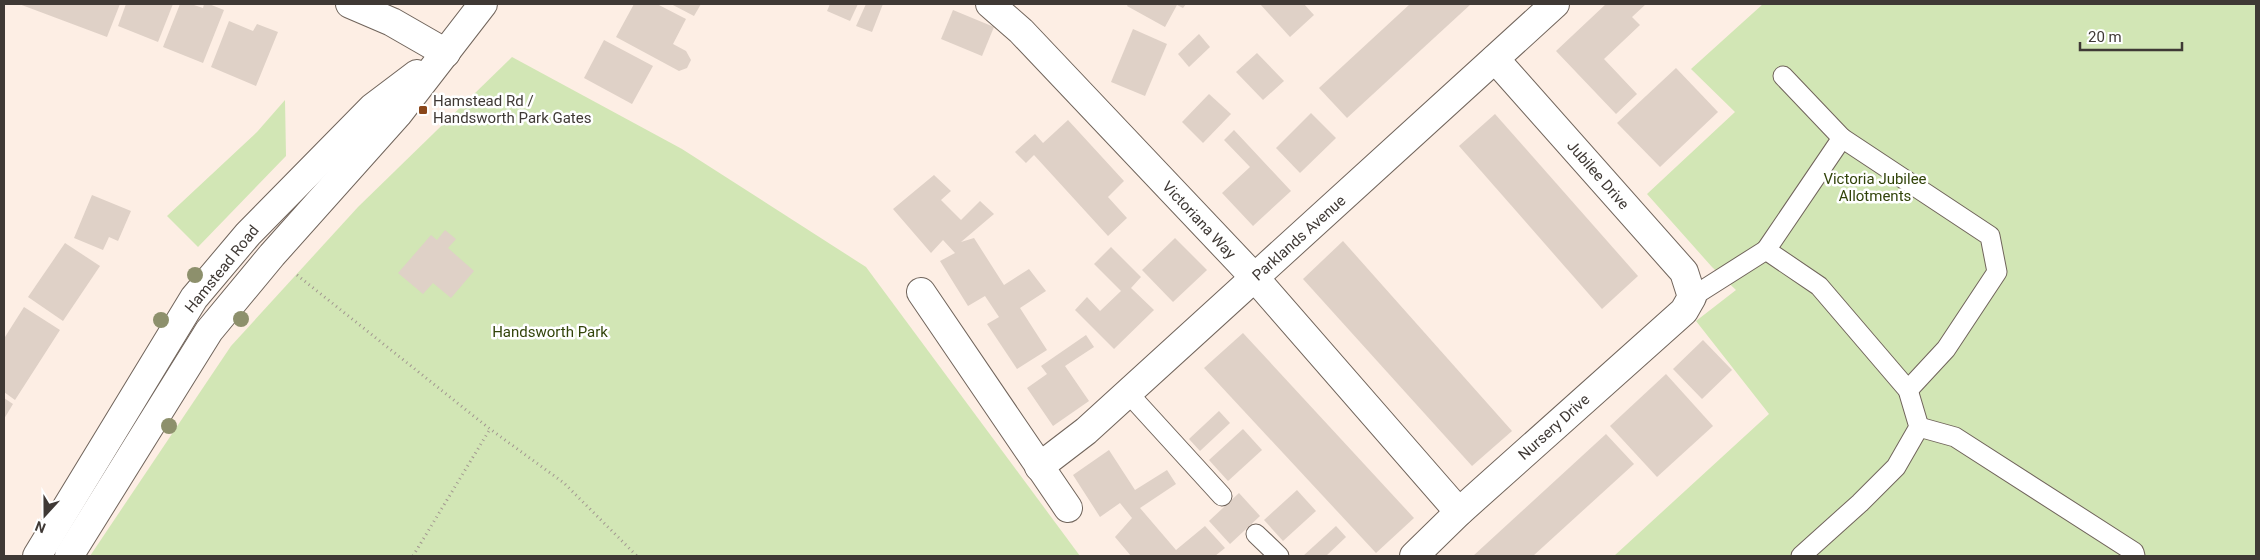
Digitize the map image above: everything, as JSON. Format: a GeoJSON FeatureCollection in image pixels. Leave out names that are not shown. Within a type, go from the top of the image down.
{"type":"FeatureCollection","features":[{"type":"Feature","properties":{"kind":"street"},"geometry":{"type":"LineString","coordinates":[[350,4],[392,22],[446,52]]}},
{"type":"Feature","properties":{"kind":"street","name":"Hamstead Road"},"geometry":{"type":"LineString","coordinates":[[70,556],[209,331],[272,255],[398,114],[483,4]]}},
{"type":"Feature","properties":{"kind":"street","name":"Victoriana Way"},"geometry":{"type":"LineString","coordinates":[[990,4],[1028,38],[1255,278],[1459,512]]}},
{"type":"Feature","properties":{"kind":"street","name":"Parklands Avenue"},"geometry":{"type":"LineString","coordinates":[[1039,467],[1086,432],[1555,4]]}},
{"type":"Feature","properties":{"kind":"street","name":"Hamstead Road"},"geometry":{"type":"LineString","coordinates":[[37,556],[194,298],[248,234],[372,108],[446,52]]}},
{"type":"Feature","properties":{"kind":"street","name":"Jubilee Drive"},"geometry":{"type":"LineString","coordinates":[[1495,59],[1684,272],[1692,297]]}},
{"type":"Feature","properties":{"kind":"street"},"geometry":{"type":"LineString","coordinates":[[921,292],[1068,508]]}},
{"type":"Feature","properties":{"kind":"street","name":"Nursery Drive"},"geometry":{"type":"LineString","coordinates":[[1414,556],[1459,512],[1684,311],[1692,297]]}},
{"type":"Feature","properties":{"kind":"lane"},"geometry":{"type":"LineString","coordinates":[[1783,76],[1842,138],[1990,236],[1998,272],[1946,349],[1908,390]]}},
{"type":"Feature","properties":{"kind":"lane"},"geometry":{"type":"LineString","coordinates":[[1692,297],[1766,250],[1842,138]]}},
{"type":"Feature","properties":{"kind":"lane"},"geometry":{"type":"LineString","coordinates":[[1766,250],[1818,286],[1908,390],[1919,426],[1896,467],[1860,503],[1801,556]]}},
{"type":"Feature","properties":{"kind":"lane"},"geometry":{"type":"LineString","coordinates":[[1128,393],[1222,496]]}},
{"type":"Feature","properties":{"kind":"lane"},"geometry":{"type":"LineString","coordinates":[[1919,426],[1954,437],[2136,555]]}},
{"type":"Feature","properties":{"kind":"lane"},"geometry":{"type":"LineString","coordinates":[[1256,534],[1279,556]]}},
{"type":"Feature","properties":{"kind":"path"},"geometry":{"type":"LineString","coordinates":[[272,255],[490,429],[564,483],[637,556]]}},
{"type":"Feature","properties":{"kind":"path"},"geometry":{"type":"LineString","coordinates":[[412,556],[490,429]]}},
{"type":"Feature","properties":{"kind":"green space","name":"Victoria Jubilee Allotments"},"geometry":{"type":"Polygon","coordinates":[[[1763,4],[2256,4],[2256,556],[1614,556],[1769,414],[1696,321],[1736,290],[1712,267],[1647,194],[1735,112],[1691,69],[1763,4]]]}},
{"type":"Feature","properties":{"kind":"green space","name":"Handsworth Park"},"geometry":{"type":"Polygon","coordinates":[[[512,57],[682,149],[866,267],[1080,556],[90,556],[231,346],[358,207],[512,57]]]}},
{"type":"Feature","properties":{"kind":"green space"},"geometry":{"type":"Polygon","coordinates":[[[285,100],[286,156],[198,247],[167,216],[257,132],[285,100]]]}},
{"type":"Feature","properties":{"kind":"building"},"geometry":{"type":"Polygon","coordinates":[[[19,4],[120,4],[107,37],[19,4]]]}},
{"type":"Feature","properties":{"kind":"building"},"geometry":{"type":"Polygon","coordinates":[[[126,4],[173,4],[158,42],[118,26],[126,4]]]}},
{"type":"Feature","properties":{"kind":"building"},"geometry":{"type":"Polygon","coordinates":[[[180,4],[191,4],[203,8],[204,4],[209,4],[224,10],[203,63],[163,47],[180,4]]]}},
{"type":"Feature","properties":{"kind":"building"},"geometry":{"type":"Polygon","coordinates":[[[634,4],[657,4],[686,19],[673,44],[686,51],[691,60],[687,68],[679,71],[616,37],[634,4]]]}},
{"type":"Feature","properties":{"kind":"building"},"geometry":{"type":"Polygon","coordinates":[[[671,4],[701,4],[694,16],[671,4]]]}},
{"type":"Feature","properties":{"kind":"building"},"geometry":{"type":"Polygon","coordinates":[[[830,4],[858,4],[850,21],[827,11],[830,4]]]}},
{"type":"Feature","properties":{"kind":"building"},"geometry":{"type":"Polygon","coordinates":[[[866,4],[883,4],[872,32],[856,26],[866,4]]]}},
{"type":"Feature","properties":{"kind":"building"},"geometry":{"type":"Polygon","coordinates":[[[1128,4],[1186,4],[1183,8],[1177,5],[1165,27],[1127,6],[1128,4]]]}},
{"type":"Feature","properties":{"kind":"building"},"geometry":{"type":"Polygon","coordinates":[[[1260,4],[1304,4],[1314,15],[1290,37],[1260,4]]]}},
{"type":"Feature","properties":{"kind":"building"},"geometry":{"type":"Polygon","coordinates":[[[1410,4],[1471,4],[1347,118],[1319,88],[1410,4]]]}},
{"type":"Feature","properties":{"kind":"building"},"geometry":{"type":"Polygon","coordinates":[[[1606,4],[1646,4],[1632,17],[1640,25],[1604,59],[1637,94],[1616,114],[1556,51],[1606,4]]]}},
{"type":"Feature","properties":{"kind":"building"},"geometry":{"type":"Polygon","coordinates":[[[953,10],[994,27],[982,56],[941,39],[953,10]]]}},
{"type":"Feature","properties":{"kind":"building"},"geometry":{"type":"Polygon","coordinates":[[[229,21],[253,31],[257,24],[278,32],[256,86],[211,67],[229,21]]]}},
{"type":"Feature","properties":{"kind":"building"},"geometry":{"type":"Polygon","coordinates":[[[1133,29],[1167,44],[1145,96],[1111,82],[1133,29]]]}},
{"type":"Feature","properties":{"kind":"building"},"geometry":{"type":"Polygon","coordinates":[[[1199,34],[1210,47],[1189,67],[1178,54],[1199,34]]]}},
{"type":"Feature","properties":{"kind":"building"},"geometry":{"type":"Polygon","coordinates":[[[604,40],[653,66],[632,104],[584,78],[604,40]]]}},
{"type":"Feature","properties":{"kind":"building"},"geometry":{"type":"Polygon","coordinates":[[[1257,53],[1284,81],[1263,100],[1236,72],[1257,53]]]}},
{"type":"Feature","properties":{"kind":"building"},"geometry":{"type":"Polygon","coordinates":[[[1676,68],[1718,112],[1660,167],[1617,123],[1676,68]]]}},
{"type":"Feature","properties":{"kind":"building"},"geometry":{"type":"Polygon","coordinates":[[[1209,94],[1231,114],[1203,143],[1182,122],[1209,94]]]}},
{"type":"Feature","properties":{"kind":"building"},"geometry":{"type":"Polygon","coordinates":[[[1311,113],[1336,138],[1300,173],[1276,148],[1311,113]]]}},
{"type":"Feature","properties":{"kind":"building"},"geometry":{"type":"Polygon","coordinates":[[[1495,114],[1638,276],[1602,309],[1459,146],[1495,114]]]}},
{"type":"Feature","properties":{"kind":"building"},"geometry":{"type":"Polygon","coordinates":[[[1068,120],[1124,181],[1108,197],[1127,218],[1108,236],[1034,155],[1026,163],[1015,152],[1035,134],[1043,143],[1068,120]]]}},
{"type":"Feature","properties":{"kind":"building"},"geometry":{"type":"Polygon","coordinates":[[[1234,130],[1291,191],[1253,226],[1222,193],[1250,167],[1224,140],[1234,130]]]}},
{"type":"Feature","properties":{"kind":"building"},"geometry":{"type":"Polygon","coordinates":[[[934,175],[951,191],[941,200],[961,220],[980,201],[994,214],[961,242],[974,238],[1004,285],[1029,269],[1046,291],[1020,308],[1047,350],[1017,369],[987,324],[999,317],[985,296],[968,306],[940,261],[955,253],[943,240],[931,253],[893,209],[934,175]]]}},
{"type":"Feature","properties":{"kind":"building"},"geometry":{"type":"Polygon","coordinates":[[[92,195],[131,211],[118,241],[109,237],[103,250],[74,238],[92,195]]]}},
{"type":"Feature","properties":{"kind":"building"},"geometry":{"type":"Polygon","coordinates":[[[445,230],[456,239],[448,248],[474,271],[451,298],[433,283],[423,294],[398,273],[431,235],[437,240],[445,230]]]}},
{"type":"Feature","properties":{"kind":"building"},"geometry":{"type":"Polygon","coordinates":[[[1175,238],[1207,270],[1173,302],[1142,270],[1175,238]]]}},
{"type":"Feature","properties":{"kind":"building"},"geometry":{"type":"Polygon","coordinates":[[[1343,241],[1512,431],[1472,466],[1303,279],[1343,241]]]}},
{"type":"Feature","properties":{"kind":"building"},"geometry":{"type":"Polygon","coordinates":[[[65,243],[100,266],[63,321],[28,297],[65,243]]]}},
{"type":"Feature","properties":{"kind":"building"},"geometry":{"type":"Polygon","coordinates":[[[1111,247],[1141,277],[1131,288],[1154,310],[1114,349],[1075,310],[1087,297],[1100,311],[1121,291],[1094,264],[1111,247]]]}},
{"type":"Feature","properties":{"kind":"building"},"geometry":{"type":"Polygon","coordinates":[[[24,307],[60,330],[15,400],[4,392],[4,336],[24,307]]]}},
{"type":"Feature","properties":{"kind":"building"},"geometry":{"type":"Polygon","coordinates":[[[1243,333],[1414,518],[1376,553],[1204,368],[1243,333]]]}},
{"type":"Feature","properties":{"kind":"building"},"geometry":{"type":"Polygon","coordinates":[[[1086,335],[1094,347],[1065,366],[1089,401],[1053,426],[1027,388],[1047,374],[1041,366],[1086,335]]]}},
{"type":"Feature","properties":{"kind":"building"},"geometry":{"type":"Polygon","coordinates":[[[1703,340],[1732,370],[1702,399],[1673,369],[1703,340]]]}},
{"type":"Feature","properties":{"kind":"building"},"geometry":{"type":"Polygon","coordinates":[[[1666,374],[1713,426],[1657,477],[1610,426],[1666,374]]]}},
{"type":"Feature","properties":{"kind":"building"},"geometry":{"type":"Polygon","coordinates":[[[4,398],[13,404],[4,419],[4,398]]]}},
{"type":"Feature","properties":{"kind":"building"},"geometry":{"type":"Polygon","coordinates":[[[1219,411],[1230,423],[1200,451],[1189,439],[1219,411]]]}},
{"type":"Feature","properties":{"kind":"building"},"geometry":{"type":"Polygon","coordinates":[[[1243,429],[1262,450],[1228,481],[1209,460],[1243,429]]]}},
{"type":"Feature","properties":{"kind":"building"},"geometry":{"type":"Polygon","coordinates":[[[1606,434],[1634,464],[1533,556],[1473,556],[1606,434]]]}},
{"type":"Feature","properties":{"kind":"building"},"geometry":{"type":"Polygon","coordinates":[[[1109,450],[1135,490],[1167,470],[1176,484],[1140,508],[1176,550],[1205,526],[1225,548],[1215,556],[1131,556],[1115,537],[1132,518],[1120,503],[1100,517],[1073,475],[1109,450]]]}},
{"type":"Feature","properties":{"kind":"building"},"geometry":{"type":"Polygon","coordinates":[[[1297,490],[1316,511],[1283,541],[1264,520],[1297,490]]]}},
{"type":"Feature","properties":{"kind":"building"},"geometry":{"type":"Polygon","coordinates":[[[1239,493],[1260,516],[1230,544],[1209,521],[1239,493]]]}},
{"type":"Feature","properties":{"kind":"building"},"geometry":{"type":"Polygon","coordinates":[[[1336,526],[1346,537],[1326,556],[1303,556],[1336,526]]]}},
{"type":"Feature","properties":{"kind":"place","name":"Hamstead Rd / Handsworth Park Gates"},"geometry":{"type":"Point","coordinates":[423,110]}}]}
